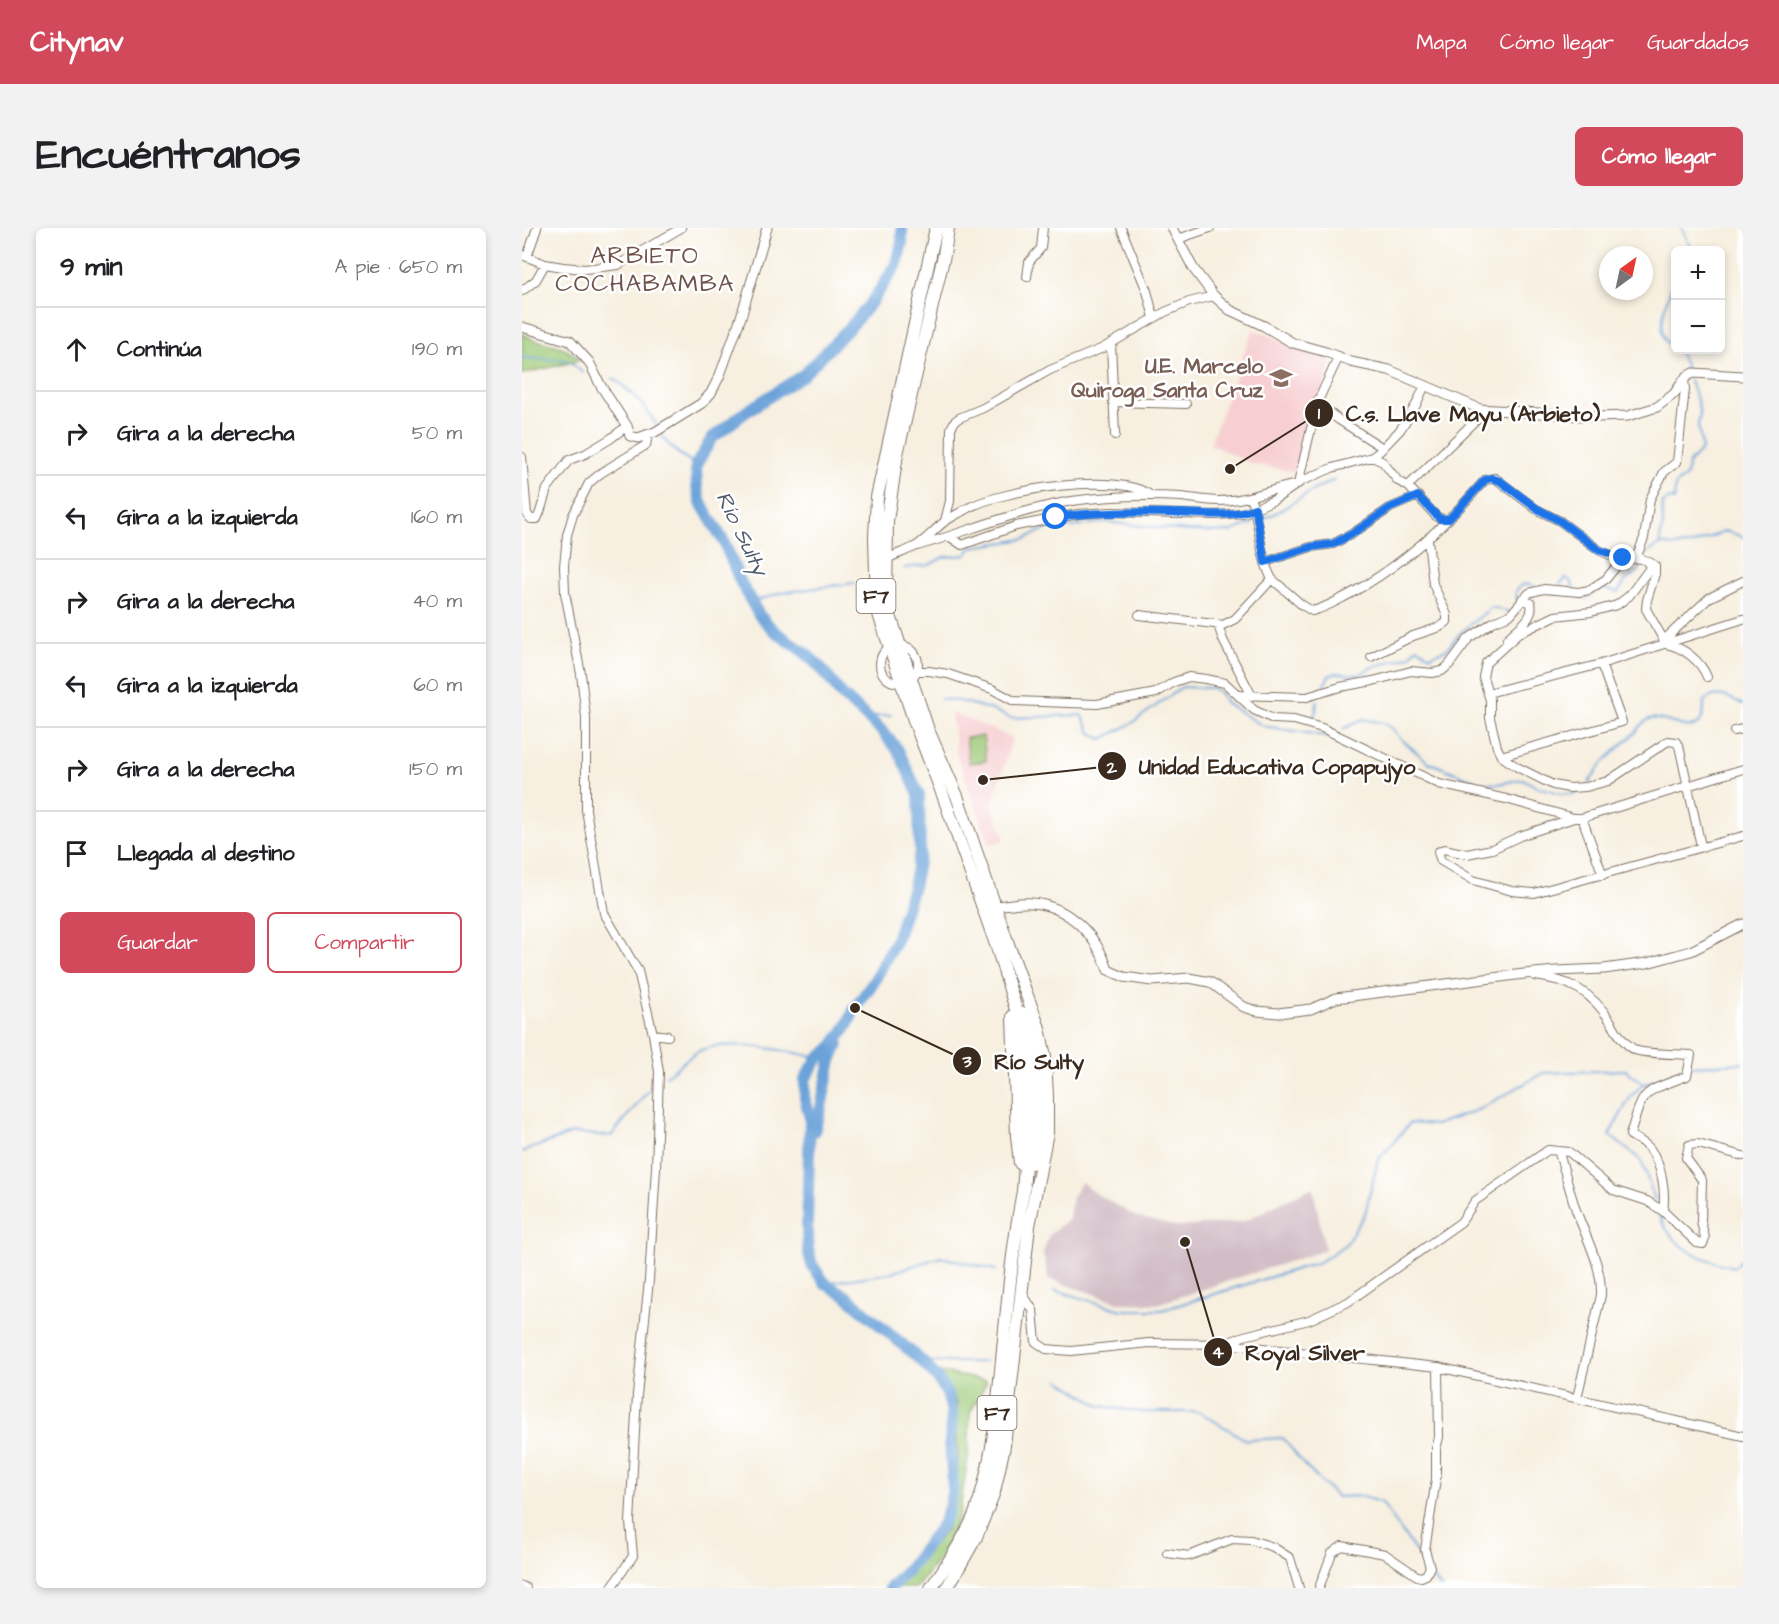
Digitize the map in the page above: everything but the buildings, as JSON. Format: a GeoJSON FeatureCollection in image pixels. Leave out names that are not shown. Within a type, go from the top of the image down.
{"type":"FeatureCollection","features":[{"type":"Feature","properties":{"kind":"highway","name":"F7"},"geometry":{"type":"LineString","coordinates":[[931,1588],[952,1557],[974,1515],[988,1473],[1017,1225],[1023,1192],[1027,1136],[1023,1033],[1013,997],[888,629],[877,608],[875,537],[877,497],[935,241],[936,228]]}},
{"type":"Feature","properties":{"kind":"highway","name":"F7"},"geometry":{"type":"LineString","coordinates":[[888,629],[887,521],[897,454],[944,255],[948,228]]}},
{"type":"Feature","properties":{"kind":"highway"},"geometry":{"type":"LineString","coordinates":[[888,629],[895,650]]}},
{"type":"Feature","properties":{"kind":"highway"},"geometry":{"type":"LineString","coordinates":[[904,678],[912,700]]}},
{"type":"Feature","properties":{"kind":"highway","name":"F7"},"geometry":{"type":"LineString","coordinates":[[912,700],[957,796],[1039,1028],[1045,1057],[1047,1132],[1029,1226],[1004,1446],[994,1492],[976,1537],[947,1588]]}},
{"type":"Feature","properties":{"kind":"street"},"geometry":{"type":"LineString","coordinates":[[537,228],[525,256],[545,264],[585,269],[618,265],[681,228]]}},
{"type":"Feature","properties":{"kind":"street"},"geometry":{"type":"LineString","coordinates":[[522,327],[570,341],[589,362],[600,386],[627,426],[630,436],[638,438],[654,432],[702,403],[711,393],[720,375],[752,284],[767,228]]}},
{"type":"Feature","properties":{"kind":"street"},"geometry":{"type":"LineString","coordinates":[[1027,277],[1029,262],[1041,248],[1043,228]]}},
{"type":"Feature","properties":{"kind":"street"},"geometry":{"type":"LineString","coordinates":[[1121,228],[1147,291],[1154,318]]}},
{"type":"Feature","properties":{"kind":"street"},"geometry":{"type":"LineString","coordinates":[[1172,228],[1193,268],[1214,296],[1230,310],[1264,326],[1284,339],[1351,362],[1389,370],[1472,407],[1486,410],[1598,417],[1628,416],[1656,407],[1674,394],[1684,380],[1694,373],[1743,376]]}},
{"type":"Feature","properties":{"kind":"street"},"geometry":{"type":"LineString","coordinates":[[1178,239],[1210,228]]}},
{"type":"Feature","properties":{"kind":"street"},"geometry":{"type":"LineString","coordinates":[[522,291],[536,280],[545,264]]}},
{"type":"Feature","properties":{"kind":"street"},"geometry":{"type":"LineString","coordinates":[[945,521],[950,501],[951,428],[955,421],[1050,370],[1110,344],[1154,318],[1189,302],[1214,296]]}},
{"type":"Feature","properties":{"kind":"street"},"geometry":{"type":"LineString","coordinates":[[1110,344],[1115,435]]}},
{"type":"Feature","properties":{"kind":"street"},"geometry":{"type":"LineString","coordinates":[[1298,484],[1317,403],[1339,356]]}},
{"type":"Feature","properties":{"kind":"street"},"geometry":{"type":"LineString","coordinates":[[1634,559],[1644,538],[1650,499],[1664,472],[1677,462],[1684,380]]}},
{"type":"Feature","properties":{"kind":"street"},"geometry":{"type":"LineString","coordinates":[[950,537],[962,544],[1016,526],[1078,514],[1111,512],[1216,515],[1244,513],[1274,500],[1298,484],[1332,468],[1372,457],[1400,430],[1416,405],[1425,385]]}},
{"type":"Feature","properties":{"kind":"street"},"geometry":{"type":"LineString","coordinates":[[1113,402],[1186,404]]}},
{"type":"Feature","properties":{"kind":"street"},"geometry":{"type":"LineString","coordinates":[[1317,403],[1338,420],[1383,448]]}},
{"type":"Feature","properties":{"kind":"street"},"geometry":{"type":"LineString","coordinates":[[1408,486],[1486,410]]}},
{"type":"Feature","properties":{"kind":"street"},"geometry":{"type":"LineString","coordinates":[[522,457],[527,514],[531,519],[537,519],[547,489],[568,459],[594,449],[627,426]]}},
{"type":"Feature","properties":{"kind":"street"},"geometry":{"type":"LineString","coordinates":[[611,1588],[633,1556],[630,1522],[637,1395],[649,1280],[659,1072],[653,1034],[638,971],[604,913],[586,810],[586,718],[581,674],[565,593],[564,566],[567,535],[577,507],[590,483],[601,473],[646,445],[654,432]]}},
{"type":"Feature","properties":{"kind":"street"},"geometry":{"type":"LineString","coordinates":[[1372,457],[1383,462],[1398,481],[1408,486],[1440,519],[1449,519]]}},
{"type":"Feature","properties":{"kind":"street"},"geometry":{"type":"LineString","coordinates":[[1250,497],[1255,508],[1265,562],[1272,579],[1307,609],[1318,609],[1384,574],[1428,540],[1485,480],[1495,478],[1599,550],[1623,558],[1647,561],[1655,566],[1646,609],[1665,642],[1677,646],[1695,659],[1707,677]]}},
{"type":"Feature","properties":{"kind":"street"},"geometry":{"type":"LineString","coordinates":[[887,559],[914,547],[1034,508],[1101,498],[1151,496],[1215,501],[1250,497],[1298,484]]}},
{"type":"Feature","properties":{"kind":"street"},"geometry":{"type":"LineString","coordinates":[[914,547],[945,521],[977,504],[1039,488],[1112,486],[1142,489],[1151,496]]}},
{"type":"Feature","properties":{"kind":"street"},"geometry":{"type":"LineString","coordinates":[[1265,562],[1311,547],[1333,544],[1390,508],[1418,496]]}},
{"type":"Feature","properties":{"kind":"street"},"geometry":{"type":"LineString","coordinates":[[1371,657],[1447,622],[1447,615],[1433,584],[1428,540]]}},
{"type":"Feature","properties":{"kind":"street"},"geometry":{"type":"LineString","coordinates":[[1238,695],[1307,697],[1411,671],[1432,674],[1442,671],[1469,638],[1492,622],[1510,615],[1529,593],[1544,589],[1579,592],[1589,590],[1606,579],[1623,558]]}},
{"type":"Feature","properties":{"kind":"street"},"geometry":{"type":"LineString","coordinates":[[1647,561],[1650,568],[1623,602],[1591,612],[1555,616],[1518,634],[1486,663],[1483,670],[1497,747],[1501,756],[1517,768],[1553,785],[1569,788],[1586,787],[1608,781],[1644,756],[1672,741],[1676,742],[1679,746],[1701,846]]}},
{"type":"Feature","properties":{"kind":"street"},"geometry":{"type":"LineString","coordinates":[[1139,615],[1218,626],[1235,619],[1272,579]]}},
{"type":"Feature","properties":{"kind":"street"},"geometry":{"type":"LineString","coordinates":[[1665,642],[1710,598],[1743,581]]}},
{"type":"Feature","properties":{"kind":"street"},"geometry":{"type":"LineString","coordinates":[[1500,650],[1532,613],[1531,603],[1522,599]]}},
{"type":"Feature","properties":{"kind":"street"},"geometry":{"type":"LineString","coordinates":[[1488,693],[1601,664],[1743,619]]}},
{"type":"Feature","properties":{"kind":"street"},"geometry":{"type":"LineString","coordinates":[[1218,626],[1252,696]]}},
{"type":"Feature","properties":{"kind":"street"},"geometry":{"type":"LineString","coordinates":[[895,650],[882,670],[904,678],[929,671],[948,674],[992,689],[1014,700],[1097,704],[1156,693],[1174,682],[1189,678],[1225,683],[1254,710],[1273,719],[1294,720],[1322,728],[1439,784],[1578,818]]}},
{"type":"Feature","properties":{"kind":"street"},"geometry":{"type":"LineString","coordinates":[[1501,756],[1622,722],[1601,664]]}},
{"type":"Feature","properties":{"kind":"street"},"geometry":{"type":"LineString","coordinates":[[1734,731],[1743,729]]}},
{"type":"Feature","properties":{"kind":"street"},"geometry":{"type":"LineString","coordinates":[[1743,769],[1520,836],[1492,849],[1467,854],[1444,849],[1437,852],[1441,861],[1473,880],[1512,891],[1533,893],[1743,836]]}},
{"type":"Feature","properties":{"kind":"street"},"geometry":{"type":"LineString","coordinates":[[1578,818],[1603,875]]}},
{"type":"Feature","properties":{"kind":"street"},"geometry":{"type":"LineString","coordinates":[[995,906],[1032,903],[1057,908],[1086,930],[1108,970],[1124,976],[1152,981],[1190,978],[1210,982],[1244,1007],[1278,1013],[1311,1010],[1336,998],[1556,970],[1604,969],[1647,963],[1691,951],[1743,924]]}},
{"type":"Feature","properties":{"kind":"street"},"geometry":{"type":"LineString","coordinates":[[1524,974],[1546,977],[1584,991],[1600,1005],[1618,1035],[1636,1051],[1691,1055],[1687,1076],[1647,1091],[1639,1104],[1630,1135],[1650,1148],[1659,1168],[1665,1197],[1663,1211]]}},
{"type":"Feature","properties":{"kind":"street"},"geometry":{"type":"LineString","coordinates":[[653,1034],[668,1036]]}},
{"type":"Feature","properties":{"kind":"street"},"geometry":{"type":"LineString","coordinates":[[1225,1344],[1244,1336],[1309,1320],[1348,1302],[1461,1222],[1475,1201],[1548,1150],[1569,1152],[1613,1190],[1647,1201],[1663,1211],[1697,1243],[1703,1244],[1705,1238],[1701,1222],[1702,1180],[1686,1158],[1689,1145],[1698,1144],[1743,1156]]}},
{"type":"Feature","properties":{"kind":"street"},"geometry":{"type":"LineString","coordinates":[[1558,1151],[1575,1206],[1602,1278],[1601,1295],[1578,1398]]}},
{"type":"Feature","properties":{"kind":"street"},"geometry":{"type":"LineString","coordinates":[[1022,1293],[1033,1310],[1036,1342],[1046,1349],[1071,1351],[1149,1343],[1225,1344],[1438,1367],[1743,1436]]}},
{"type":"Feature","properties":{"kind":"street"},"geometry":{"type":"LineString","coordinates":[[1319,1588],[1332,1553],[1342,1546],[1385,1554],[1417,1576],[1421,1577],[1428,1572],[1430,1567],[1425,1551],[1436,1479],[1436,1449],[1439,1437],[1438,1367]]}},
{"type":"Feature","properties":{"kind":"street"},"geometry":{"type":"LineString","coordinates":[[1167,1553],[1189,1556],[1232,1539],[1251,1540],[1273,1547],[1290,1558],[1299,1588]]}},
{"type":"Feature","properties":{"kind":"street"},"geometry":{"type":"LineString","coordinates":[[522,1586],[526,1588]]}},
{"type":"Feature","properties":{"kind":"shaded area"},"geometry":{"type":"Polygon","coordinates":[[[1253,329],[1332,361],[1296,472],[1252,464],[1210,444],[1253,329]]]}},
{"type":"Feature","properties":{"kind":"shaded area"},"geometry":{"type":"Polygon","coordinates":[[[951,712],[1013,738],[992,804],[1005,839],[990,845],[957,756],[951,712]]]}},
{"type":"Feature","properties":{"kind":"shaded area"},"geometry":{"type":"Polygon","coordinates":[[[1082,1182],[1090,1190],[1137,1217],[1178,1227],[1242,1222],[1313,1187],[1325,1250],[1157,1304],[1121,1303],[1049,1279],[1043,1253],[1049,1235],[1069,1218],[1072,1197],[1082,1182]]]}},
{"type":"Feature","properties":{"kind":"green space"},"geometry":{"type":"Polygon","coordinates":[[[522,333],[532,339],[562,347],[582,360],[522,374],[522,333]]]}},
{"type":"Feature","properties":{"kind":"green space"},"geometry":{"type":"Polygon","coordinates":[[[983,736],[986,761],[969,763],[966,738],[983,736]]]}},
{"type":"Feature","properties":{"kind":"green space"},"geometry":{"type":"Polygon","coordinates":[[[940,1372],[987,1381],[970,1413],[968,1458],[959,1516],[940,1557],[916,1588],[897,1588],[946,1530],[956,1501],[957,1404],[940,1372]]]}},
{"type":"Feature","properties":{"kind":"waterway","name":"Río Sulty"},"geometry":{"type":"LineString","coordinates":[[890,1588],[908,1570],[932,1538],[943,1523],[949,1508],[953,1489],[950,1441],[952,1412],[947,1394],[923,1362],[846,1296],[825,1283],[812,1265],[808,1249],[807,1225],[810,1118],[805,1098],[805,1079],[818,1058],[830,1050],[847,1026],[855,1008],[873,983],[896,940],[913,887],[920,852],[919,795],[898,750],[881,730],[842,695],[820,667],[773,630],[759,615],[741,583],[723,540],[701,503],[697,487],[696,465],[712,438],[747,411],[803,375],[853,324],[873,300],[897,264],[902,242],[902,228]]}},
{"type":"Feature","properties":{"kind":"waterway"},"geometry":{"type":"LineString","coordinates":[[1682,228],[1690,246]]}},
{"type":"Feature","properties":{"kind":"waterway"},"geometry":{"type":"LineString","coordinates":[[1671,291],[1662,327],[1665,340],[1671,345]]}},
{"type":"Feature","properties":{"kind":"waterway"},"geometry":{"type":"LineString","coordinates":[[1680,354],[1688,373]]}},
{"type":"Feature","properties":{"kind":"waterway"},"geometry":{"type":"LineString","coordinates":[[522,358],[563,360],[570,362],[583,373]]}},
{"type":"Feature","properties":{"kind":"waterway"},"geometry":{"type":"LineString","coordinates":[[613,378],[638,399],[657,426]]}},
{"type":"Feature","properties":{"kind":"waterway"},"geometry":{"type":"LineString","coordinates":[[1645,554],[1661,544],[1663,503],[1669,499],[1674,500],[1676,485],[1685,478],[1689,463],[1702,449],[1698,425],[1700,415],[1698,403],[1689,379]]}},
{"type":"Feature","properties":{"kind":"waterway"},"geometry":{"type":"LineString","coordinates":[[659,431],[675,451],[696,465]]}},
{"type":"Feature","properties":{"kind":"waterway"},"geometry":{"type":"LineString","coordinates":[[1263,519],[1335,480]]}},
{"type":"Feature","properties":{"kind":"waterway"},"geometry":{"type":"LineString","coordinates":[[904,568],[929,565],[944,557],[966,555],[972,547],[1025,539],[1053,525],[1065,528],[1105,522],[1188,531],[1230,532],[1253,523]]}},
{"type":"Feature","properties":{"kind":"waterway"},"geometry":{"type":"LineString","coordinates":[[1661,544],[1691,545],[1725,531],[1743,537]]}},
{"type":"Feature","properties":{"kind":"waterway"},"geometry":{"type":"LineString","coordinates":[[1578,596],[1586,598],[1601,588],[1618,592],[1627,579],[1639,571],[1642,563]]}},
{"type":"Feature","properties":{"kind":"waterway"},"geometry":{"type":"LineString","coordinates":[[1560,584],[1566,578],[1571,581],[1574,589]]}},
{"type":"Feature","properties":{"kind":"waterway"},"geometry":{"type":"LineString","coordinates":[[752,602],[780,593],[854,583]]}},
{"type":"Feature","properties":{"kind":"waterway"},"geometry":{"type":"LineString","coordinates":[[1517,600],[1516,591],[1521,585],[1534,586]]}},
{"type":"Feature","properties":{"kind":"waterway"},"geometry":{"type":"LineString","coordinates":[[1323,687],[1329,676],[1336,673],[1359,675],[1372,667],[1410,656],[1417,647],[1430,656],[1447,649],[1461,632],[1492,607],[1509,612]]}},
{"type":"Feature","properties":{"kind":"waterway"},"geometry":{"type":"LineString","coordinates":[[941,699],[977,706],[1010,718],[1082,715],[1091,733],[1102,739],[1131,724],[1182,687],[1213,688],[1220,693],[1226,703],[1263,726],[1332,737]]}},
{"type":"Feature","properties":{"kind":"waterway"},"geometry":{"type":"LineString","coordinates":[[1589,783],[1603,763],[1646,720],[1655,718],[1679,725],[1694,726],[1700,722],[1703,715],[1704,701],[1718,695],[1729,697],[1743,705]]}},
{"type":"Feature","properties":{"kind":"waterway"},"geometry":{"type":"LineString","coordinates":[[1313,718],[1317,701]]}},
{"type":"Feature","properties":{"kind":"waterway"},"geometry":{"type":"LineString","coordinates":[[869,717],[891,715]]}},
{"type":"Feature","properties":{"kind":"waterway"},"geometry":{"type":"LineString","coordinates":[[1343,729],[1363,719],[1383,723],[1393,729],[1428,762],[1481,783],[1497,784],[1523,779],[1535,786],[1563,794],[1576,794],[1583,789]]}},
{"type":"Feature","properties":{"kind":"waterway","name":"Río Sulty"},"geometry":{"type":"LineString","coordinates":[[814,1131],[831,1060],[838,1044]]}},
{"type":"Feature","properties":{"kind":"waterway"},"geometry":{"type":"LineString","coordinates":[[666,1076],[695,1053],[710,1047],[758,1047],[818,1058]]}},
{"type":"Feature","properties":{"kind":"waterway"},"geometry":{"type":"LineString","coordinates":[[1692,1066],[1743,1063]]}},
{"type":"Feature","properties":{"kind":"waterway"},"geometry":{"type":"LineString","coordinates":[[1644,1084],[1687,1068]]}},
{"type":"Feature","properties":{"kind":"waterway"},"geometry":{"type":"LineString","coordinates":[[1054,1290],[1122,1310],[1162,1310],[1320,1262],[1346,1244],[1365,1214],[1378,1160],[1410,1123],[1435,1125],[1480,1109],[1543,1073],[1626,1070],[1643,1084],[1631,1096],[1609,1135],[1641,1160],[1655,1200]]}},
{"type":"Feature","properties":{"kind":"waterway"},"geometry":{"type":"LineString","coordinates":[[522,1152],[573,1133],[611,1136],[649,1090],[657,1084]]}},
{"type":"Feature","properties":{"kind":"waterway"},"geometry":{"type":"LineString","coordinates":[[1659,1214],[1671,1236],[1700,1257],[1735,1267],[1743,1258]]}},
{"type":"Feature","properties":{"kind":"waterway"},"geometry":{"type":"LineString","coordinates":[[825,1283],[890,1273],[941,1257],[996,1270]]}},
{"type":"Feature","properties":{"kind":"waterway"},"geometry":{"type":"LineString","coordinates":[[923,1362],[985,1362]]}},
{"type":"Feature","properties":{"kind":"waterway"},"geometry":{"type":"LineString","coordinates":[[1059,1380],[1100,1406],[1142,1412],[1199,1412],[1246,1440],[1283,1438],[1304,1465],[1337,1497],[1361,1496],[1382,1503],[1427,1568]]}},
{"type":"Feature","properties":{"kind":"waterway"},"geometry":{"type":"LineString","coordinates":[[1430,1573],[1441,1588]]}},
{"type":"Feature","properties":{"kind":"place","name":"U.E. Marcelo Quiroga Santa Cruz"},"geometry":{"type":"Point","coordinates":[1281,378]}},
{"type":"Feature","properties":{"kind":"place","name":"C.s. Llave Mayu (Arbieto)"},"geometry":{"type":"Point","coordinates":[1230,469]}},
{"type":"Feature","properties":{"kind":"place","name":"Unidad Educativa Copapujyo"},"geometry":{"type":"Point","coordinates":[983,780]}},
{"type":"Feature","properties":{"kind":"place","name":"Río Sulty"},"geometry":{"type":"Point","coordinates":[855,1008]}},
{"type":"Feature","properties":{"kind":"place","name":"Royal Silver"},"geometry":{"type":"Point","coordinates":[1185,1242]}},
{"type":"Feature","properties":{"kind":"district","name":"ARBIETO COCHABAMBA"},"geometry":{"type":"Point","coordinates":[645,269]}},
{"type":"Feature","properties":{"kind":"route"},"geometry":{"type":"LineString","coordinates":[[1056,517],[1111,512],[1216,515],[1244,513],[1255,508],[1265,562],[1311,547],[1333,544],[1390,508],[1418,496],[1440,519],[1449,519],[1485,480],[1495,478],[1536,508],[1569,527],[1599,550],[1623,558]]}}]}
